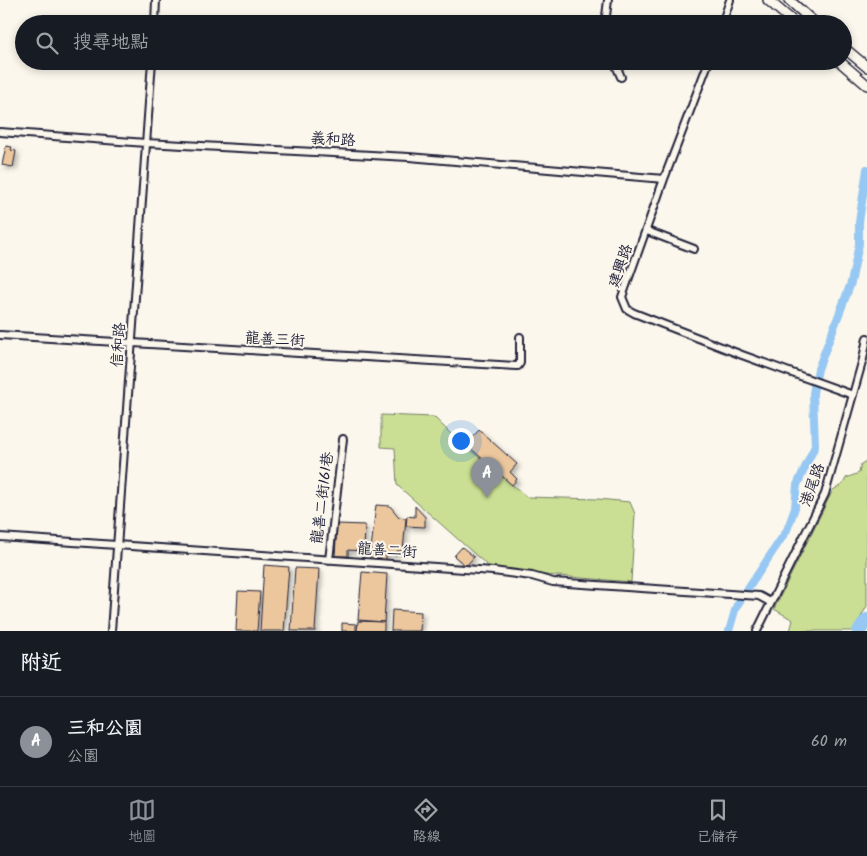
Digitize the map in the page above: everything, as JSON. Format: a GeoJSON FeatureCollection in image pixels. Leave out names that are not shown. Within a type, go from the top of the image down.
{"type":"FeatureCollection","features":[{"type":"Feature","properties":{"kind":"street"},"geometry":{"type":"LineString","coordinates":[[155,15],[156,0]]}},
{"type":"Feature","properties":{"kind":"street"},"geometry":{"type":"LineString","coordinates":[[606,15],[608,0]]}},
{"type":"Feature","properties":{"kind":"street"},"geometry":{"type":"LineString","coordinates":[[725,15],[730,0]]}},
{"type":"Feature","properties":{"kind":"street"},"geometry":{"type":"LineString","coordinates":[[768,0],[786,15]]}},
{"type":"Feature","properties":{"kind":"street"},"geometry":{"type":"LineString","coordinates":[[789,0],[806,15]]}},
{"type":"Feature","properties":{"kind":"street"},"geometry":{"type":"LineString","coordinates":[[852,54],[867,67]]}},
{"type":"Feature","properties":{"kind":"street","name":"信和路"},"geometry":{"type":"LineString","coordinates":[[111,631],[151,70]]}},
{"type":"Feature","properties":{"kind":"street"},"geometry":{"type":"LineString","coordinates":[[618,70],[621,77]]}},
{"type":"Feature","properties":{"kind":"street","name":"建興路"},"geometry":{"type":"LineString","coordinates":[[706,70],[622,297],[627,309],[742,355],[853,395]]}},
{"type":"Feature","properties":{"kind":"street"},"geometry":{"type":"LineString","coordinates":[[850,70],[867,85]]}},
{"type":"Feature","properties":{"kind":"street","name":"義和路"},"geometry":{"type":"LineString","coordinates":[[0,132],[146,143],[409,157],[664,179]]}},
{"type":"Feature","properties":{"kind":"street"},"geometry":{"type":"LineString","coordinates":[[647,231],[694,249]]}},
{"type":"Feature","properties":{"kind":"street","name":"龍善三街"},"geometry":{"type":"LineString","coordinates":[[0,335],[516,366],[520,363],[520,337]]}},
{"type":"Feature","properties":{"kind":"street","name":"港尾路"},"geometry":{"type":"LineString","coordinates":[[757,631],[770,602],[812,524],[825,494],[867,338]]}},
{"type":"Feature","properties":{"kind":"street","name":"龍善二街161巷"},"geometry":{"type":"LineString","coordinates":[[328,560],[343,439]]}},
{"type":"Feature","properties":{"kind":"street","name":"龍善二街"},"geometry":{"type":"LineString","coordinates":[[0,537],[493,571],[532,576],[552,582],[759,596],[770,602]]}},
{"type":"Feature","properties":{"kind":"green space"},"geometry":{"type":"Polygon","coordinates":[[[381,415],[434,417],[450,433],[527,497],[630,502],[635,514],[631,582],[546,575],[488,566],[397,485],[395,448],[381,447],[381,415]]]}},
{"type":"Feature","properties":{"kind":"green space"},"geometry":{"type":"Polygon","coordinates":[[[866,461],[867,606],[853,631],[790,631],[793,620],[774,609],[833,490],[843,484],[846,478],[859,473],[861,464],[866,461]]]}},
{"type":"Feature","properties":{"kind":"building"},"geometry":{"type":"Polygon","coordinates":[[[6,146],[12,147],[11,150],[16,151],[13,167],[2,165],[6,146]]]}},
{"type":"Feature","properties":{"kind":"building"},"geometry":{"type":"Polygon","coordinates":[[[479,430],[517,464],[510,472],[517,479],[512,485],[466,444],[479,430]]]}},
{"type":"Feature","properties":{"kind":"building"},"geometry":{"type":"Polygon","coordinates":[[[376,505],[390,506],[399,517],[406,518],[403,551],[397,551],[396,555],[386,554],[386,560],[370,558],[376,505]]]}},
{"type":"Feature","properties":{"kind":"building"},"geometry":{"type":"Polygon","coordinates":[[[415,506],[425,517],[425,527],[406,526],[407,516],[415,517],[415,506]]]}},
{"type":"Feature","properties":{"kind":"building"},"geometry":{"type":"Polygon","coordinates":[[[337,524],[365,525],[364,551],[348,550],[348,556],[335,556],[337,524]]]}},
{"type":"Feature","properties":{"kind":"building"},"geometry":{"type":"Polygon","coordinates":[[[462,547],[474,557],[466,566],[454,556],[462,547]]]}},
{"type":"Feature","properties":{"kind":"building"},"geometry":{"type":"Polygon","coordinates":[[[264,565],[289,567],[284,631],[260,631],[264,565]]]}},
{"type":"Feature","properties":{"kind":"building"},"geometry":{"type":"Polygon","coordinates":[[[295,568],[319,569],[315,631],[291,631],[295,568]]]}},
{"type":"Feature","properties":{"kind":"building"},"geometry":{"type":"Polygon","coordinates":[[[362,572],[387,574],[384,622],[358,620],[362,572]]]}},
{"type":"Feature","properties":{"kind":"building"},"geometry":{"type":"Polygon","coordinates":[[[238,591],[260,592],[257,631],[236,631],[238,591]]]}},
{"type":"Feature","properties":{"kind":"building"},"geometry":{"type":"Polygon","coordinates":[[[392,610],[421,612],[420,631],[391,631],[392,610]]]}},
{"type":"Feature","properties":{"kind":"building"},"geometry":{"type":"Polygon","coordinates":[[[358,621],[384,622],[384,631],[357,631],[358,621]]]}},
{"type":"Feature","properties":{"kind":"building"},"geometry":{"type":"Polygon","coordinates":[[[342,623],[356,624],[356,631],[342,631],[342,623]]]}},
{"type":"Feature","properties":{"kind":"waterway"},"geometry":{"type":"LineString","coordinates":[[729,631],[736,607],[787,530],[795,508],[797,485],[815,446],[813,393],[818,369],[851,283],[859,244],[859,222],[867,169]]}},
{"type":"Feature","properties":{"kind":"waterway"},"geometry":{"type":"LineString","coordinates":[[859,631],[867,620]]}},
{"type":"Feature","properties":{"kind":"place","name":"三和公園"},"geometry":{"type":"Point","coordinates":[487,498]}}]}
